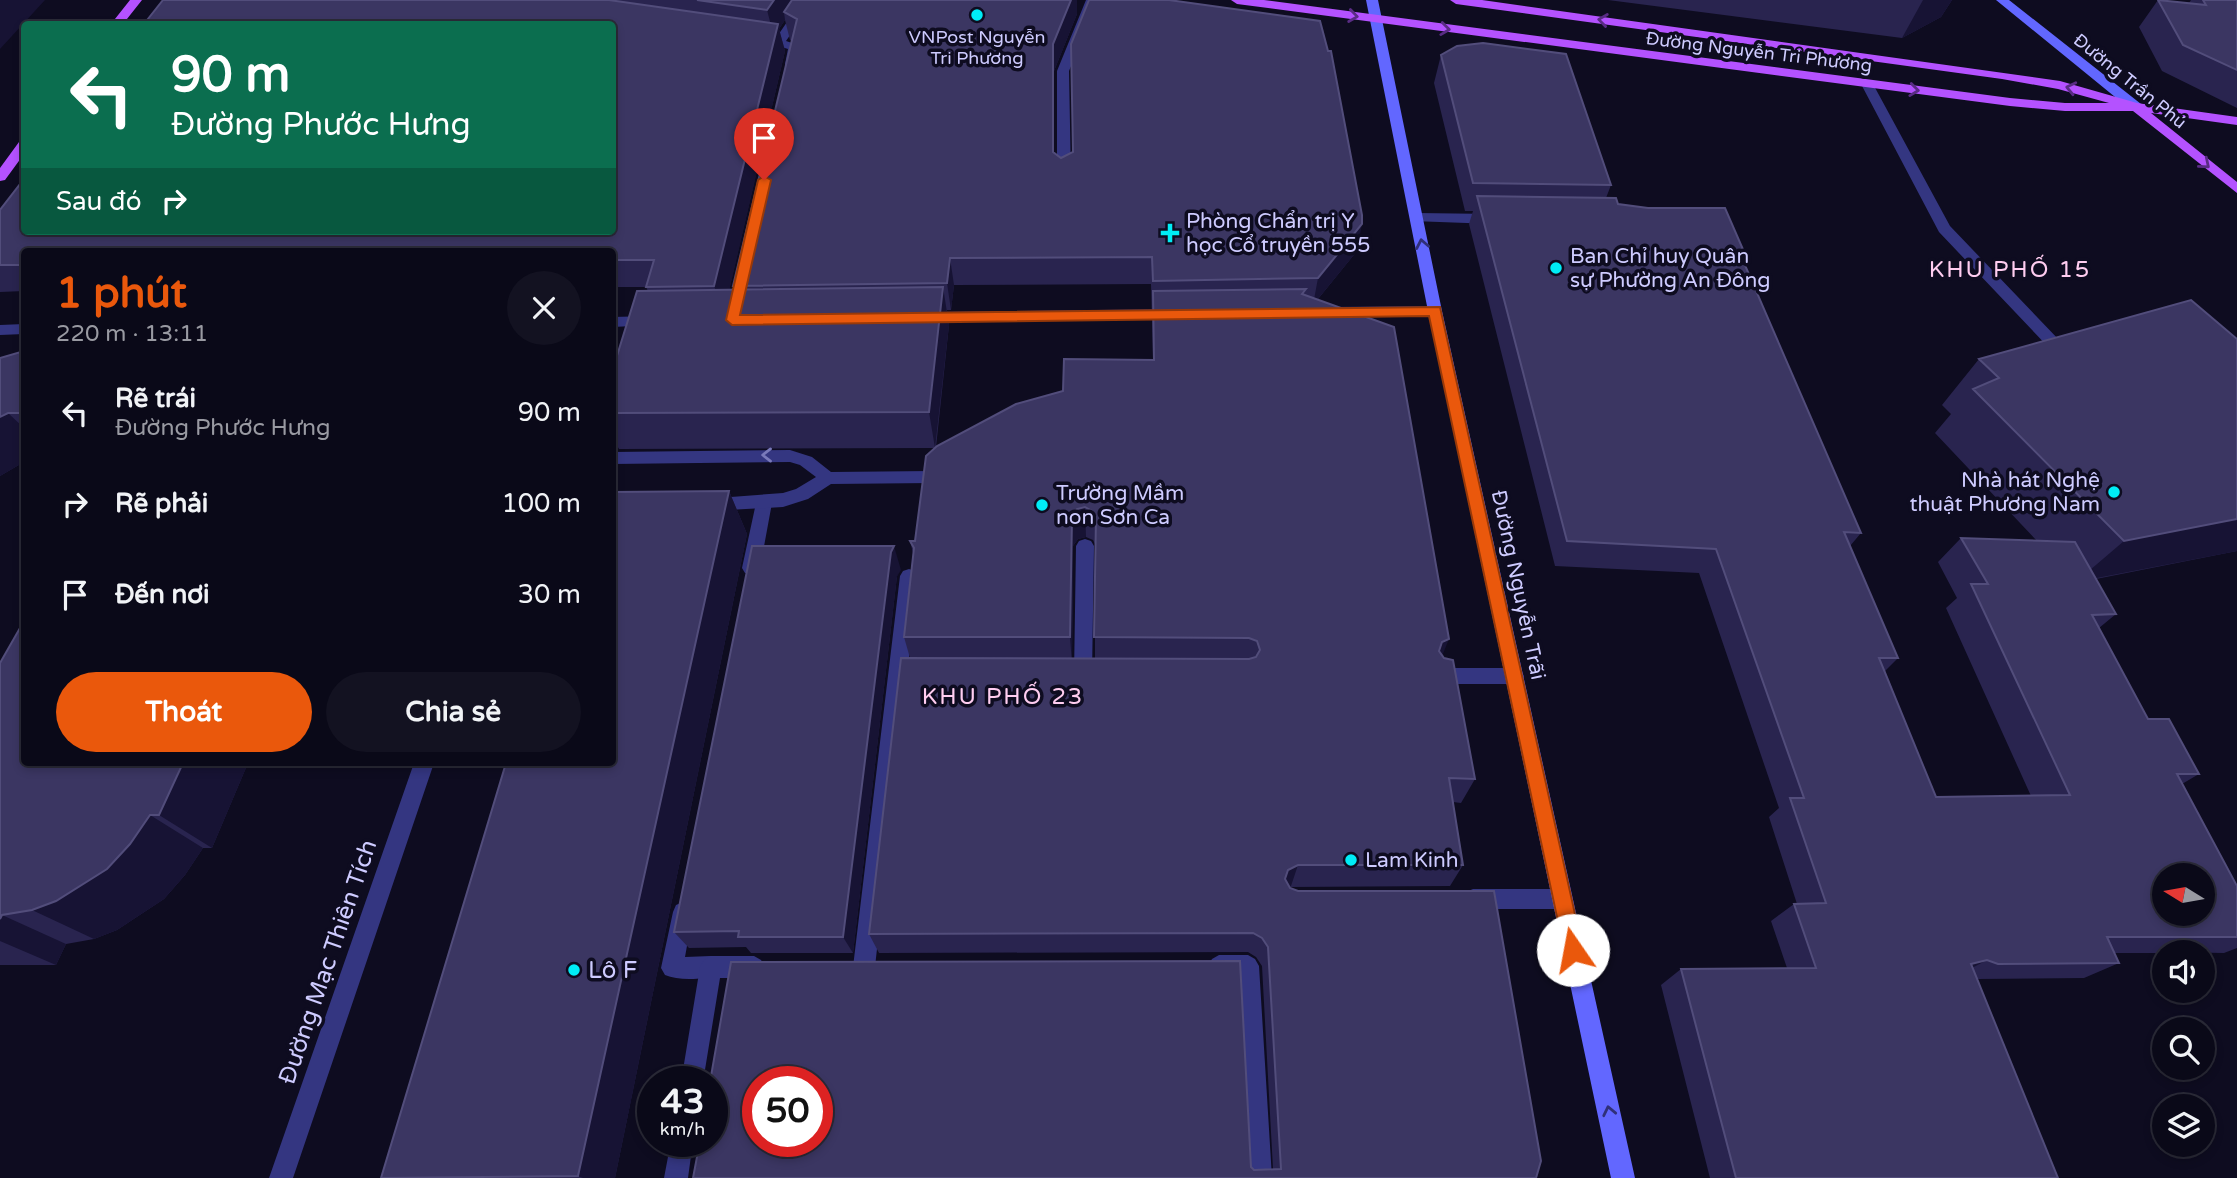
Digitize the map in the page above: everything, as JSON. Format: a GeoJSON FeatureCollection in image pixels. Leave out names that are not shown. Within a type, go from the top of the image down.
{"type":"FeatureCollection","features":[{"type":"Feature","properties":{"kind":"main road"},"geometry":{"type":"LineString","coordinates":[[119,21],[136,0]]}},
{"type":"Feature","properties":{"kind":"main road","name":"Đường Nguyễn Tri Phương"},"geometry":{"type":"LineString","coordinates":[[1237,0],[2038,105],[2136,107],[2237,121]]}},
{"type":"Feature","properties":{"kind":"main road","name":"Đường Nguyễn Trãi"},"geometry":{"type":"LineString","coordinates":[[1372,0],[1435,311],[1623,1178]]}},
{"type":"Feature","properties":{"kind":"main road","name":"Đường Nguyễn Tri Phương"},"geometry":{"type":"LineString","coordinates":[[1455,0],[2012,77],[2060,85],[2136,107]]}},
{"type":"Feature","properties":{"kind":"main road","name":"Đường Trần Phú"},"geometry":{"type":"LineString","coordinates":[[2002,0],[2237,189]]}},
{"type":"Feature","properties":{"kind":"main road"},"geometry":{"type":"LineString","coordinates":[[0,177],[21,149]]}},
{"type":"Feature","properties":{"kind":"street"},"geometry":{"type":"LineString","coordinates":[[789,73],[795,46],[771,43],[808,0]]}},
{"type":"Feature","properties":{"kind":"street"},"geometry":{"type":"LineString","coordinates":[[1064,179],[1063,71],[1093,0]]}},
{"type":"Feature","properties":{"kind":"street"},"geometry":{"type":"LineString","coordinates":[[1867,83],[1944,229],[2057,347],[2083,342]]}},
{"type":"Feature","properties":{"kind":"street"},"geometry":{"type":"LineString","coordinates":[[1417,218],[1512,219]]}},
{"type":"Feature","properties":{"kind":"street"},"geometry":{"type":"LineString","coordinates":[[1317,312],[1435,311]]}},
{"type":"Feature","properties":{"kind":"street"},"geometry":{"type":"LineString","coordinates":[[913,317],[1192,314]]}},
{"type":"Feature","properties":{"kind":"street"},"geometry":{"type":"LineString","coordinates":[[616,322],[666,321]]}},
{"type":"Feature","properties":{"kind":"street"},"geometry":{"type":"LineString","coordinates":[[0,330],[21,329]]}},
{"type":"Feature","properties":{"kind":"street"},"geometry":{"type":"LineString","coordinates":[[616,458],[790,456],[806,461],[828,478]]}},
{"type":"Feature","properties":{"kind":"street"},"geometry":{"type":"LineString","coordinates":[[695,504],[764,503],[802,494],[828,478],[932,477]]}},
{"type":"Feature","properties":{"kind":"street"},"geometry":{"type":"LineString","coordinates":[[748,585],[764,503]]}},
{"type":"Feature","properties":{"kind":"street"},"geometry":{"type":"LineString","coordinates":[[1083,675],[1085,546]]}},
{"type":"Feature","properties":{"kind":"street"},"geometry":{"type":"LineString","coordinates":[[864,967],[904,674],[909,576]]}},
{"type":"Feature","properties":{"kind":"street"},"geometry":{"type":"LineString","coordinates":[[1439,676],[1515,676]]}},
{"type":"Feature","properties":{"kind":"street","name":"Đường Mạc Thiên Tích"},"geometry":{"type":"LineString","coordinates":[[281,1178],[423,766]]}},
{"type":"Feature","properties":{"kind":"street"},"geometry":{"type":"LineString","coordinates":[[685,899],[672,968],[780,967]]}},
{"type":"Feature","properties":{"kind":"street"},"geometry":{"type":"LineString","coordinates":[[1454,899],[1562,899]]}},
{"type":"Feature","properties":{"kind":"street"},"geometry":{"type":"LineString","coordinates":[[1193,966],[1248,966],[1260,1178]]}},
{"type":"Feature","properties":{"kind":"street"},"geometry":{"type":"LineString","coordinates":[[695,1066],[711,967]]}},
{"type":"Feature","properties":{"kind":"street"},"geometry":{"type":"LineString","coordinates":[[836,967],[891,967]]}},
{"type":"Feature","properties":{"kind":"street"},"geometry":{"type":"LineString","coordinates":[[676,1178],[679,1157]]}},
{"type":"Feature","properties":{"kind":"building"},"geometry":{"type":"Polygon","coordinates":[[[163,0],[609,0],[778,24],[714,286],[646,287],[654,260],[616,260],[616,248],[21,248],[21,265],[0,265],[0,210],[21,183],[21,235],[616,235],[616,21],[146,21],[163,0]]]}},
{"type":"Feature","properties":{"kind":"building"},"geometry":{"type":"Polygon","coordinates":[[[697,0],[774,0],[767,10],[697,0]]]}},
{"type":"Feature","properties":{"kind":"building"},"geometry":{"type":"Polygon","coordinates":[[[792,0],[1071,0],[1053,44],[1053,152],[1061,158],[1073,152],[1071,44],[1089,0],[1169,0],[1320,21],[1328,51],[1331,51],[1362,224],[1318,278],[1153,281],[1152,257],[950,258],[947,283],[733,286],[797,19],[784,12],[792,0]]]}},
{"type":"Feature","properties":{"kind":"building"},"geometry":{"type":"Polygon","coordinates":[[[2158,0],[2206,5],[2203,0],[2237,0],[2237,70],[2183,45],[2158,0]]]}},
{"type":"Feature","properties":{"kind":"building"},"geometry":{"type":"Polygon","coordinates":[[[1483,43],[1566,54],[1611,185],[1473,183],[1441,55],[1457,46],[1483,43]]]}},
{"type":"Feature","properties":{"kind":"building"},"geometry":{"type":"Polygon","coordinates":[[[1477,196],[1616,198],[1618,204],[1648,208],[1725,208],[1745,254],[1741,256],[1861,533],[1844,532],[1898,658],[1879,658],[1936,797],[2070,795],[1971,584],[1988,584],[1961,538],[2075,542],[2116,614],[2092,615],[2148,719],[2169,719],[2199,774],[2177,774],[2237,886],[2237,937],[2107,937],[2119,963],[1998,964],[1987,960],[1971,964],[2058,1178],[1736,1178],[1681,969],[1816,968],[1794,904],[1826,903],[1790,798],[1804,798],[1716,549],[1567,541],[1477,196]]]}},
{"type":"Feature","properties":{"kind":"building"},"geometry":{"type":"Polygon","coordinates":[[[943,287],[929,412],[616,413],[616,359],[637,291],[943,287]]]}},
{"type":"Feature","properties":{"kind":"building"},"geometry":{"type":"Polygon","coordinates":[[[1306,289],[1302,294],[1394,327],[1449,639],[1442,642],[1439,651],[1444,658],[1453,660],[1475,779],[1449,778],[1463,865],[1298,865],[1288,870],[1285,879],[1290,888],[1298,891],[1494,891],[1541,1161],[1536,1178],[693,1178],[697,1157],[728,1157],[728,1066],[713,1066],[731,962],[1240,961],[1251,1167],[1254,1170],[1281,1169],[1268,947],[1262,938],[1253,933],[869,934],[901,658],[1249,659],[1256,657],[1260,650],[1257,641],[1249,638],[1094,637],[1096,517],[1085,507],[1077,509],[1072,517],[1070,637],[904,637],[914,548],[910,541],[915,541],[926,456],[937,446],[1016,404],[1063,391],[1064,359],[1154,360],[1153,291],[1306,289]]]}},
{"type":"Feature","properties":{"kind":"building","name":"Nhà hát Nghệ thuật Phương Nam"},"geometry":{"type":"Polygon","coordinates":[[[2191,300],[2237,339],[2237,519],[2124,541],[1973,389],[1999,378],[1979,359],[2191,300]]]}},
{"type":"Feature","properties":{"kind":"building"},"geometry":{"type":"Polygon","coordinates":[[[21,352],[21,413],[8,413],[0,417],[0,358],[21,352]]]}},
{"type":"Feature","properties":{"kind":"building","name":"Lô F"},"geometry":{"type":"Polygon","coordinates":[[[729,491],[578,1176],[381,1178],[505,766],[616,766],[616,492],[729,491]]]}},
{"type":"Feature","properties":{"kind":"building"},"geometry":{"type":"Polygon","coordinates":[[[752,546],[894,546],[891,552],[843,937],[738,937],[739,931],[674,932],[752,546]]]}},
{"type":"Feature","properties":{"kind":"building"},"geometry":{"type":"Polygon","coordinates":[[[21,626],[21,766],[182,766],[159,815],[150,815],[130,844],[107,869],[56,901],[32,910],[2,915],[0,919],[0,663],[21,626]]]}},
{"type":"Feature","properties":{"kind":"place","name":"VNPost Nguyễn Tri Phương"},"geometry":{"type":"Point","coordinates":[977,15]}},
{"type":"Feature","properties":{"kind":"place","name":"Phòng Chẩn trị Y học Cổ truyền 555"},"geometry":{"type":"Point","coordinates":[1170,233]}},
{"type":"Feature","properties":{"kind":"place","name":"Ban Chỉ huy Quân sự Phường An Đông"},"geometry":{"type":"Point","coordinates":[1556,268]}},
{"type":"Feature","properties":{"kind":"place","name":"Nhà hát Nghệ thuật Phương Nam"},"geometry":{"type":"Point","coordinates":[2114,492]}},
{"type":"Feature","properties":{"kind":"place","name":"Trường Mầm non Sơn Ca"},"geometry":{"type":"Point","coordinates":[1042,505]}},
{"type":"Feature","properties":{"kind":"place","name":"Lam Kinh"},"geometry":{"type":"Point","coordinates":[1351,860]}},
{"type":"Feature","properties":{"kind":"place","name":"Lô F"},"geometry":{"type":"Point","coordinates":[574,970]}},
{"type":"Feature","properties":{"kind":"district","name":"KHU PHỐ 15"},"geometry":{"type":"Point","coordinates":[2010,270]}},
{"type":"Feature","properties":{"kind":"district","name":"KHU PHỐ 23"},"geometry":{"type":"Point","coordinates":[1003,697]}},
{"type":"Feature","properties":{"kind":"route"},"geometry":{"type":"LineString","coordinates":[[764,180],[732,320],[1435,311],[1573,950]]}}]}
